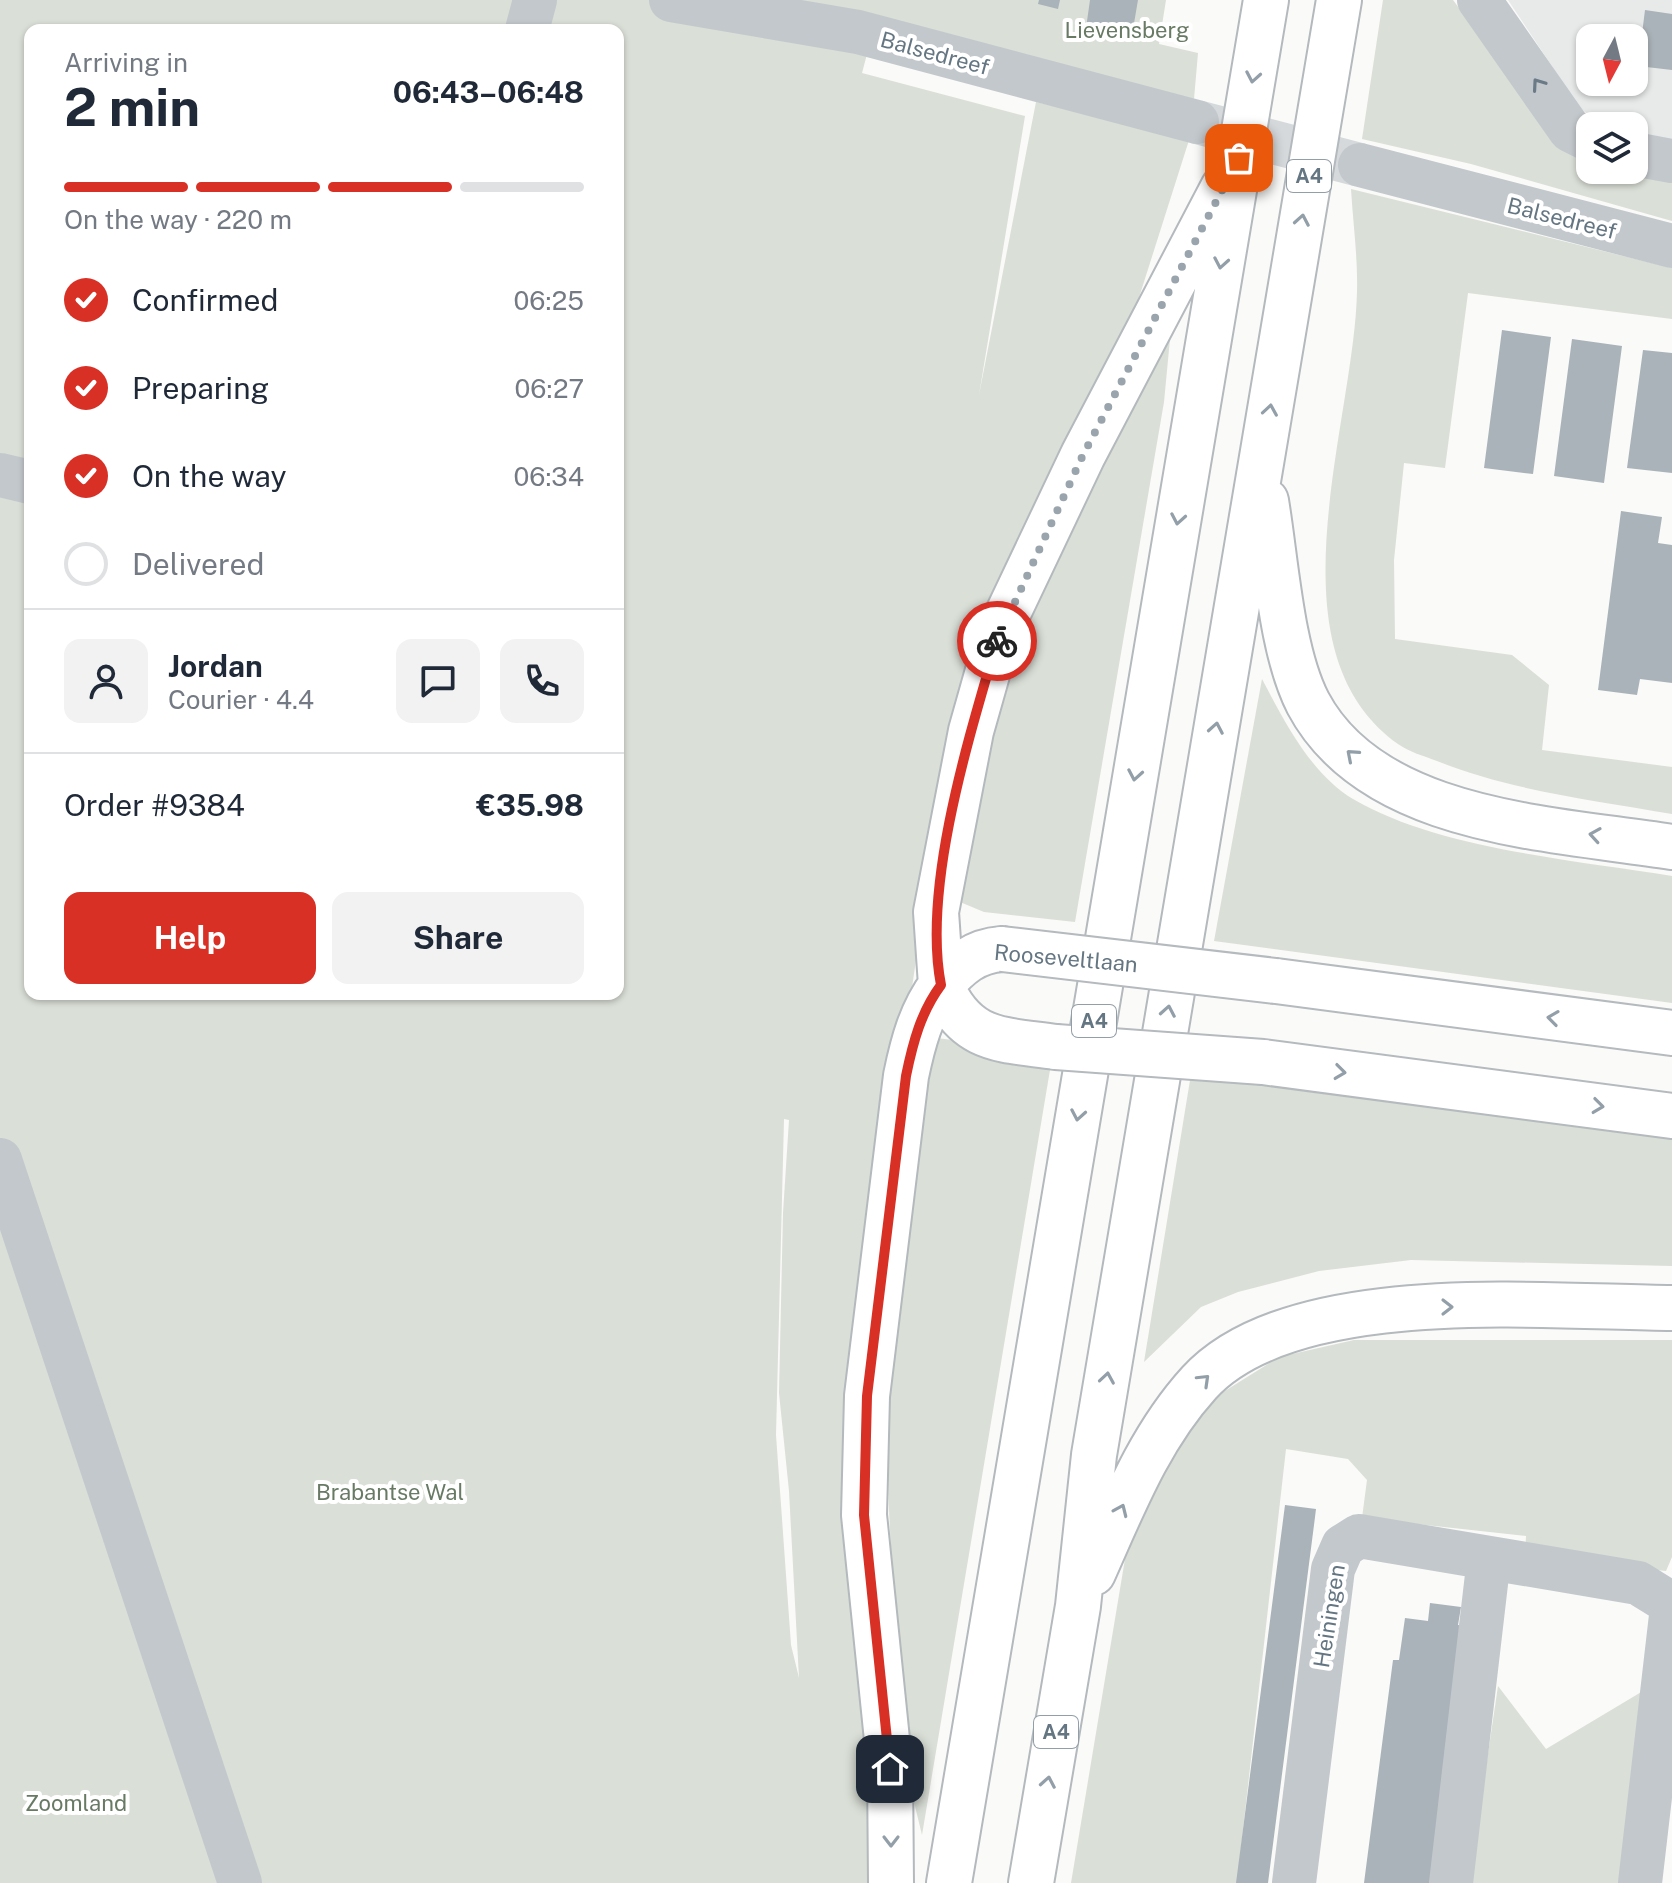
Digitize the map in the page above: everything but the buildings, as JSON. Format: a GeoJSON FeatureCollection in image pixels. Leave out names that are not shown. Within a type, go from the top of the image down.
{"type":"FeatureCollection","features":[{"type":"Feature","properties":{"kind":"main road","name":"A4"},"geometry":{"type":"LineString","coordinates":[[949,1883],[1266,0]]}},
{"type":"Feature","properties":{"kind":"main road","name":"A4"},"geometry":{"type":"LineString","coordinates":[[1031,1883],[1078,1606],[1094,1455],[1339,0]]}},
{"type":"Feature","properties":{"kind":"main road","name":"A4"},"geometry":{"type":"LineString","coordinates":[[941,985],[936,912],[971,731],[999,632],[1083,455],[1239,158]]}},
{"type":"Feature","properties":{"kind":"main road","name":"A4"},"geometry":{"type":"LineString","coordinates":[[1260,468],[1294,666],[1308,703],[1349,753],[1379,778],[1435,803],[1513,822],[1672,847]]}},
{"type":"Feature","properties":{"kind":"main road","name":"Rooseveltlaan"},"geometry":{"type":"LineString","coordinates":[[891,1883],[890,1769],[864,1515],[867,1396],[906,1076],[914,1036],[930,1000],[941,985],[971,957],[986,950],[1002,949],[1672,1033]]}},
{"type":"Feature","properties":{"kind":"main road"},"geometry":{"type":"LineString","coordinates":[[941,985],[958,1016],[987,1037],[1056,1047],[1263,1062],[1672,1116]]}},
{"type":"Feature","properties":{"kind":"main road","name":"A4"},"geometry":{"type":"LineString","coordinates":[[1078,1606],[1142,1465],[1165,1425],[1201,1381],[1231,1355],[1286,1331],[1333,1317],[1395,1307],[1672,1308]]}},
{"type":"Feature","properties":{"kind":"street"},"geometry":{"type":"LineString","coordinates":[[529,24],[535,0]]}},
{"type":"Feature","properties":{"kind":"street","name":"Balsedreef"},"geometry":{"type":"LineString","coordinates":[[671,0],[858,32],[1197,122]]}},
{"type":"Feature","properties":{"kind":"street"},"geometry":{"type":"LineString","coordinates":[[1479,0],[1570,130],[1576,133]]}},
{"type":"Feature","properties":{"kind":"street"},"geometry":{"type":"LineString","coordinates":[[1648,157],[1672,161]]}},
{"type":"Feature","properties":{"kind":"street","name":"Balsedreef"},"geometry":{"type":"LineString","coordinates":[[1360,165],[1672,246]]}},
{"type":"Feature","properties":{"kind":"street"},"geometry":{"type":"LineString","coordinates":[[0,475],[24,481]]}},
{"type":"Feature","properties":{"kind":"street"},"geometry":{"type":"LineString","coordinates":[[0,1160],[240,1883]]}},
{"type":"Feature","properties":{"kind":"street","name":"Heiningen"},"geometry":{"type":"LineString","coordinates":[[1294,1883],[1333,1569],[1343,1546],[1359,1536],[1638,1583],[1672,1606]]}},
{"type":"Feature","properties":{"kind":"street"},"geometry":{"type":"LineString","coordinates":[[1451,1883],[1489,1558]]}},
{"type":"Feature","properties":{"kind":"street"},"geometry":{"type":"LineString","coordinates":[[1640,1883],[1672,1606]]}},
{"type":"Feature","properties":{"kind":"shaded area"},"geometry":{"type":"Polygon","coordinates":[[[1508,0],[1672,0],[1672,142],[1648,137],[1648,112],[1585,112],[1508,0]]]}},
{"type":"Feature","properties":{"kind":"green space","name":"Brabantse Wal"},"geometry":{"type":"Polygon","coordinates":[[[0,0],[1166,0],[1159,44],[1198,53],[1194,99],[876,20],[862,73],[1025,116],[979,395],[1036,102],[1190,137],[1129,329],[927,885],[880,1206],[874,1883],[0,1883],[0,0]],[[784,1119],[776,1435],[791,1645],[799,1678],[789,1491],[779,1393],[783,1213],[789,1120],[784,1119]]]}},
{"type":"Feature","properties":{"kind":"green space"},"geometry":{"type":"Polygon","coordinates":[[[1383,0],[1453,0],[1536,112],[1576,146],[1576,184],[1648,184],[1648,172],[1672,176],[1672,221],[1471,164],[1362,139],[1383,0]]]}},
{"type":"Feature","properties":{"kind":"green space"},"geometry":{"type":"Polygon","coordinates":[[[1351,189],[1672,268],[1672,319],[1468,293],[1445,468],[1404,463],[1394,560],[1395,639],[1512,655],[1549,685],[1542,750],[1672,767],[1672,814],[1553,794],[1465,771],[1402,747],[1358,703],[1335,652],[1326,595],[1327,533],[1357,292],[1351,189]]]}},
{"type":"Feature","properties":{"kind":"green space"},"geometry":{"type":"Polygon","coordinates":[[[1170,339],[1164,402],[1075,922],[984,912],[960,902],[998,685],[1137,383],[1170,339]]]}},
{"type":"Feature","properties":{"kind":"green space"},"geometry":{"type":"Polygon","coordinates":[[[1262,679],[1300,745],[1324,776],[1353,799],[1387,816],[1425,830],[1508,850],[1672,876],[1672,1003],[1214,941],[1262,679]]]}},
{"type":"Feature","properties":{"kind":"green space"},"geometry":{"type":"Polygon","coordinates":[[[936,1038],[1053,1052],[922,1835],[914,1802],[896,1611],[888,1467],[895,1324],[906,1228],[936,1038]]]}},
{"type":"Feature","properties":{"kind":"green space"},"geometry":{"type":"Polygon","coordinates":[[[1192,1068],[1672,1127],[1672,1266],[1411,1260],[1319,1271],[1238,1292],[1201,1307],[1144,1362],[1192,1068]]]}},
{"type":"Feature","properties":{"kind":"green space"},"geometry":{"type":"Polygon","coordinates":[[[1354,1340],[1672,1340],[1672,1557],[1666,1571],[1525,1556],[1526,1536],[1362,1518],[1367,1480],[1348,1459],[1286,1449],[1237,1883],[1071,1883],[1132,1517],[1164,1448],[1220,1394],[1279,1357],[1354,1340]]]}},
{"type":"Feature","properties":{"kind":"green space"},"geometry":{"type":"Polygon","coordinates":[[[1498,1686],[1546,1749],[1648,1688],[1624,1883],[1469,1883],[1498,1686]]]}},
{"type":"Feature","properties":{"kind":"tunnel"},"geometry":{"type":"LineString","coordinates":[[1197,122],[1360,165]]}},
{"type":"Feature","properties":{"kind":"way so far"},"geometry":{"type":"LineString","coordinates":[[997,641],[1083,455],[1239,158]]}},
{"type":"Feature","properties":{"kind":"route"},"geometry":{"type":"LineString","coordinates":[[890,1769],[864,1515],[867,1396],[906,1076],[914,1036],[930,1000],[941,985],[936,912],[971,731],[997,641]]}},
{"type":"Feature","properties":{"kind":"park label","name":"Lievensberg"},"geometry":{"type":"Point","coordinates":[1127,30]}},
{"type":"Feature","properties":{"kind":"park label","name":"Zoomland"},"geometry":{"type":"Point","coordinates":[76,1803]}}]}
